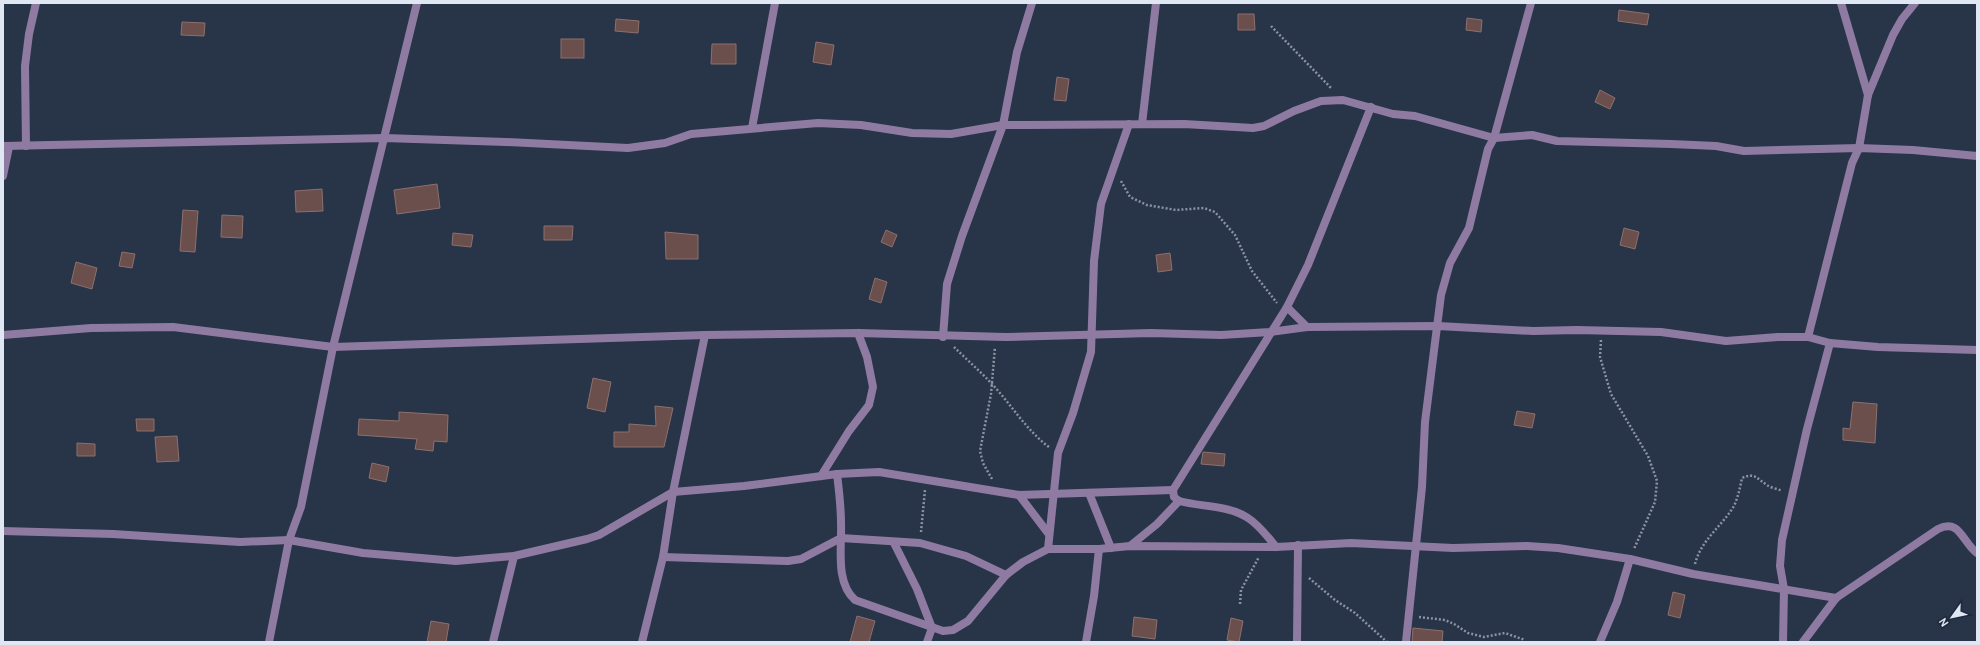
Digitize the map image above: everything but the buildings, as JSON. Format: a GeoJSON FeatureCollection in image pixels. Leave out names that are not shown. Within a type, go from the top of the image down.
{"type":"FeatureCollection","features":[{"type":"Feature","properties":{"kind":"street"},"geometry":{"type":"LineString","coordinates":[[26,146],[25,66],[29,34],[36,3]]}},
{"type":"Feature","properties":{"kind":"street"},"geometry":{"type":"LineString","coordinates":[[269,642],[288,540],[301,507],[333,347],[417,3]]}},
{"type":"Feature","properties":{"kind":"street"},"geometry":{"type":"LineString","coordinates":[[752,128],[775,3]]}},
{"type":"Feature","properties":{"kind":"street"},"geometry":{"type":"LineString","coordinates":[[943,337],[947,284],[962,236],[1003,125],[1017,52],[1032,3]]}},
{"type":"Feature","properties":{"kind":"street"},"geometry":{"type":"LineString","coordinates":[[1142,124],[1156,3]]}},
{"type":"Feature","properties":{"kind":"street"},"geometry":{"type":"LineString","coordinates":[[1406,642],[1422,487],[1425,422],[1441,295],[1450,263],[1469,228],[1488,149],[1494,138],[1531,3]]}},
{"type":"Feature","properties":{"kind":"street"},"geometry":{"type":"LineString","coordinates":[[1841,3],[1868,95]]}},
{"type":"Feature","properties":{"kind":"street"},"geometry":{"type":"LineString","coordinates":[[1808,338],[1852,163],[1860,148],[1868,95],[1893,35],[1902,19],[1915,3]]}},
{"type":"Feature","properties":{"kind":"street"},"geometry":{"type":"LineString","coordinates":[[3,176],[6,147],[384,138],[628,148],[665,143],[691,134],[818,123],[861,125],[912,133],[951,134],[1003,125],[1142,124],[1253,128],[1264,126],[1294,110],[1321,101],[1343,100],[1393,114],[1414,116],[1494,138],[1532,135],[1557,141],[1686,144],[1716,146],[1744,151],[1860,148],[1913,150],[1977,156]]}},
{"type":"Feature","properties":{"kind":"street"},"geometry":{"type":"LineString","coordinates":[[1272,547],[1263,532],[1248,517],[1228,510],[1179,501],[1174,496],[1173,490],[1270,332],[1286,309],[1308,265],[1371,107]]}},
{"type":"Feature","properties":{"kind":"street"},"geometry":{"type":"LineString","coordinates":[[1048,549],[1048,532],[1058,453],[1073,413],[1091,352],[1094,261],[1101,204],[1129,124]]}},
{"type":"Feature","properties":{"kind":"street"},"geometry":{"type":"LineString","coordinates":[[1286,309],[1307,327]]}},
{"type":"Feature","properties":{"kind":"street"},"geometry":{"type":"LineString","coordinates":[[3,335],[91,328],[173,327],[333,347],[705,335],[858,333],[943,337],[1151,333],[1221,335],[1270,332],[1307,327],[1438,326],[1533,331],[1577,330],[1661,332],[1726,340],[1778,337],[1808,338],[1830,343],[1914,349],[1977,350]]}},
{"type":"Feature","properties":{"kind":"street"},"geometry":{"type":"LineString","coordinates":[[820,476],[849,431],[869,405],[873,387],[867,357],[858,333]]}},
{"type":"Feature","properties":{"kind":"street"},"geometry":{"type":"LineString","coordinates":[[642,642],[663,557],[673,492],[705,335]]}},
{"type":"Feature","properties":{"kind":"street"},"geometry":{"type":"LineString","coordinates":[[1783,642],[1784,589],[1780,566],[1782,540],[1830,343]]}},
{"type":"Feature","properties":{"kind":"street"},"geometry":{"type":"LineString","coordinates":[[3,531],[98,533],[240,542],[288,540],[362,553],[456,560],[514,556],[587,539],[599,535],[673,492],[744,486],[837,474],[878,472],[1019,495],[1173,490]]}},
{"type":"Feature","properties":{"kind":"street"},"geometry":{"type":"LineString","coordinates":[[837,474],[840,494],[841,562],[844,582],[849,595],[855,600],[943,631],[953,630],[968,621],[1006,575],[1023,562],[1048,549],[1099,549],[1130,546],[1272,547],[1351,544],[1415,545],[1453,548],[1527,546],[1558,548],[1630,559],[1693,574],[1836,598]]}},
{"type":"Feature","properties":{"kind":"street"},"geometry":{"type":"LineString","coordinates":[[1089,493],[1111,548]]}},
{"type":"Feature","properties":{"kind":"street"},"geometry":{"type":"LineString","coordinates":[[1019,495],[1048,532]]}},
{"type":"Feature","properties":{"kind":"street"},"geometry":{"type":"LineString","coordinates":[[1130,546],[1157,524],[1179,501]]}},
{"type":"Feature","properties":{"kind":"street"},"geometry":{"type":"LineString","coordinates":[[1803,642],[1836,598],[1859,581],[1946,525],[1953,526],[1977,553]]}},
{"type":"Feature","properties":{"kind":"street"},"geometry":{"type":"LineString","coordinates":[[663,557],[788,562],[801,559],[841,538],[894,543],[920,543],[966,556],[1006,575]]}},
{"type":"Feature","properties":{"kind":"street"},"geometry":{"type":"LineString","coordinates":[[894,543],[917,589],[932,628],[927,642]]}},
{"type":"Feature","properties":{"kind":"street"},"geometry":{"type":"LineString","coordinates":[[1297,642],[1298,545]]}},
{"type":"Feature","properties":{"kind":"street"},"geometry":{"type":"LineString","coordinates":[[1086,642],[1094,596],[1099,549]]}},
{"type":"Feature","properties":{"kind":"street"},"geometry":{"type":"LineString","coordinates":[[492,642],[514,556]]}},
{"type":"Feature","properties":{"kind":"street"},"geometry":{"type":"LineString","coordinates":[[1600,642],[1617,602],[1630,559]]}},
{"type":"Feature","properties":{"kind":"path"},"geometry":{"type":"LineString","coordinates":[[1271,26],[1343,100]]}},
{"type":"Feature","properties":{"kind":"path"},"geometry":{"type":"LineString","coordinates":[[1113,170],[1130,197],[1147,205],[1176,210],[1204,208],[1215,212],[1235,235],[1252,271],[1269,295],[1286,309]]}},
{"type":"Feature","properties":{"kind":"path"},"geometry":{"type":"LineString","coordinates":[[1602,331],[1600,357],[1611,394],[1648,456],[1657,481],[1655,502],[1630,559]]}},
{"type":"Feature","properties":{"kind":"path"},"geometry":{"type":"LineString","coordinates":[[943,337],[992,384],[1008,405],[1041,441],[1058,453]]}},
{"type":"Feature","properties":{"kind":"path"},"geometry":{"type":"LineString","coordinates":[[996,337],[992,384],[980,451],[983,463],[999,491]]}},
{"type":"Feature","properties":{"kind":"path"},"geometry":{"type":"LineString","coordinates":[[1693,574],[1698,556],[1738,498],[1742,478],[1749,475],[1757,476],[1768,486],[1792,494]]}},
{"type":"Feature","properties":{"kind":"path"},"geometry":{"type":"LineString","coordinates":[[920,543],[921,518],[927,479]]}},
{"type":"Feature","properties":{"kind":"path"},"geometry":{"type":"LineString","coordinates":[[1240,604],[1241,590],[1248,575],[1272,547]]}},
{"type":"Feature","properties":{"kind":"path"},"geometry":{"type":"LineString","coordinates":[[1298,568],[1335,600],[1355,613],[1387,642]]}},
{"type":"Feature","properties":{"kind":"path"},"geometry":{"type":"LineString","coordinates":[[1409,617],[1444,620],[1454,624],[1468,633],[1484,637],[1505,633],[1525,640]]}}]}
